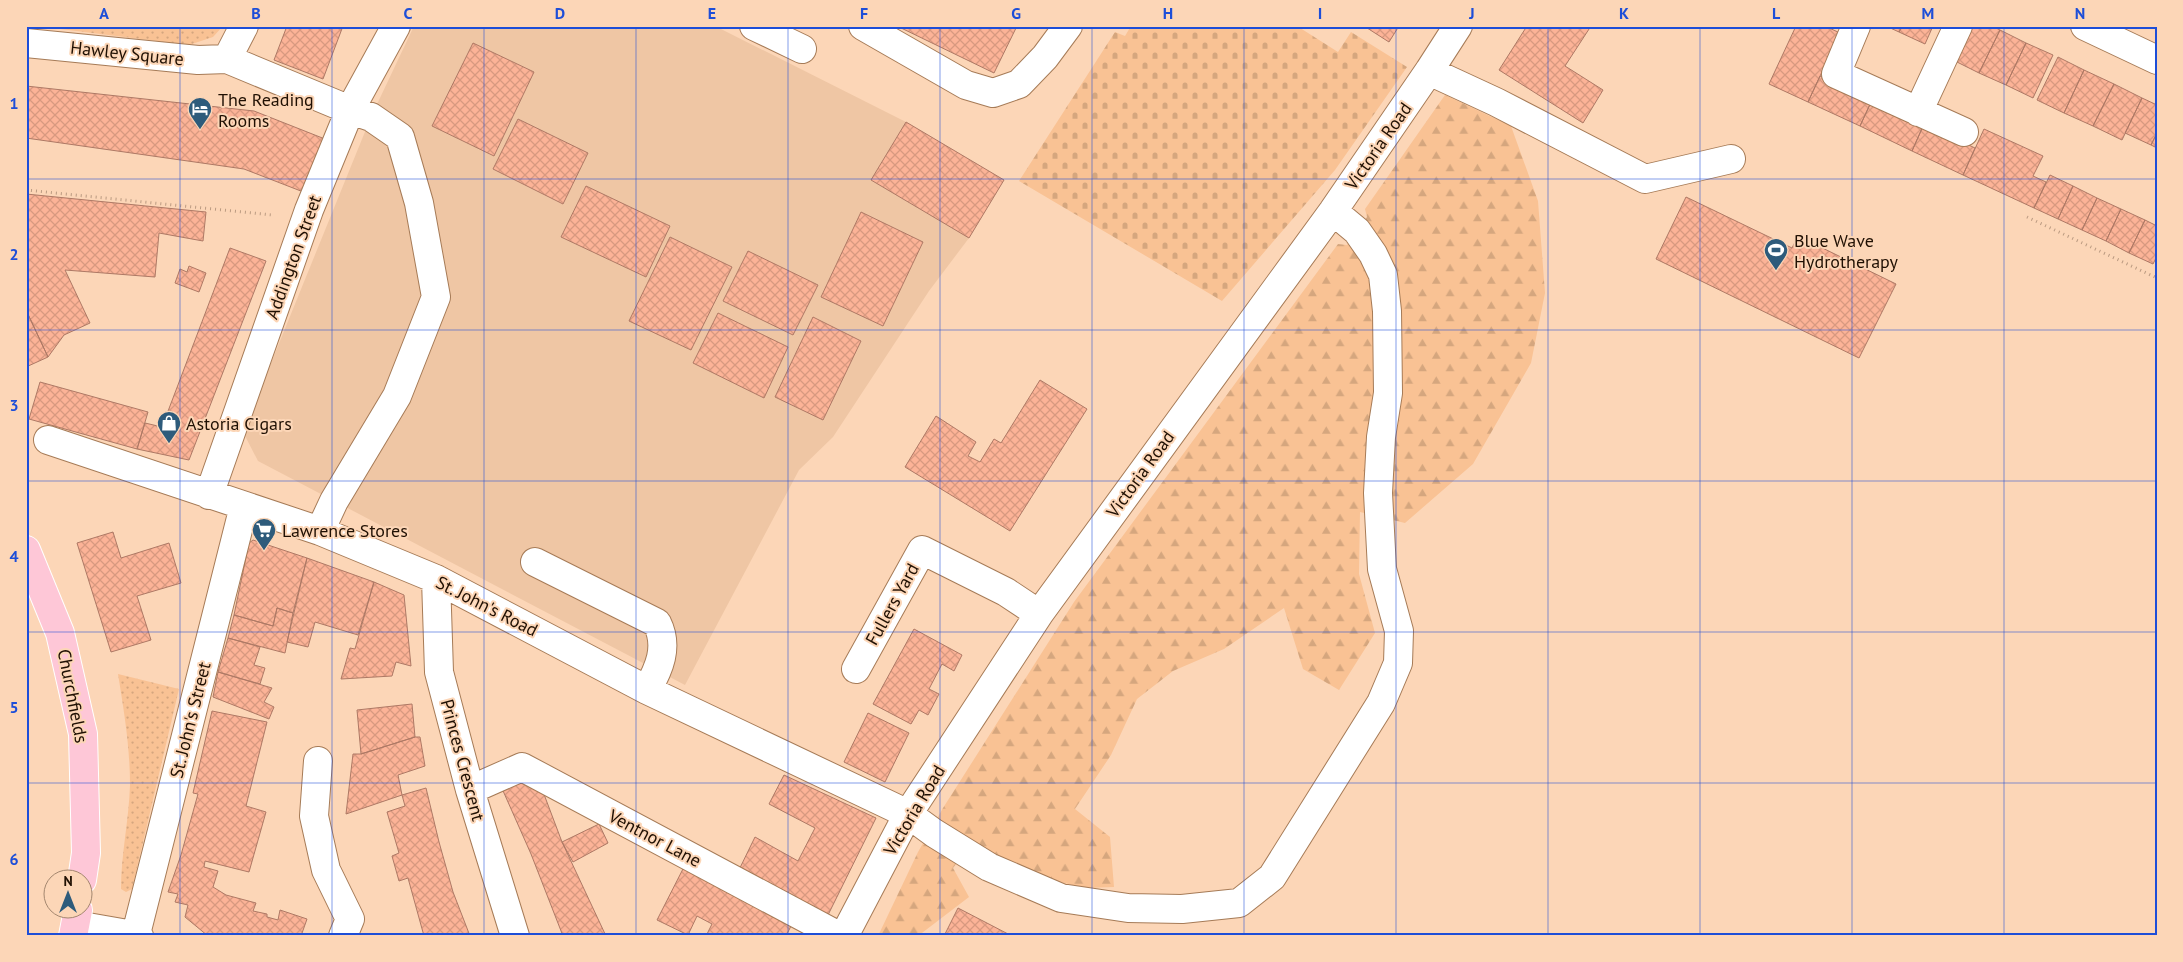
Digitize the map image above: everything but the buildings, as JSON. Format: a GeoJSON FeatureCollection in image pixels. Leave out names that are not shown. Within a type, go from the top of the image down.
{"type":"FeatureCollection","features":[{"type":"Feature","properties":{"kind":"main road","name":"Churchfields"},"geometry":{"type":"LineString","coordinates":[[26,550],[60,633],[83,734],[86,853],[83,870]]}},
{"type":"Feature","properties":{"kind":"street"},"geometry":{"type":"LineString","coordinates":[[227,59],[244,26]]}},
{"type":"Feature","properties":{"kind":"street","name":"Addington Street"},"geometry":{"type":"LineString","coordinates":[[209,495],[309,210],[350,110],[396,26]]}},
{"type":"Feature","properties":{"kind":"street"},"geometry":{"type":"LineString","coordinates":[[754,26],[802,49]]}},
{"type":"Feature","properties":{"kind":"street"},"geometry":{"type":"LineString","coordinates":[[863,26],[966,85],[993,93],[1019,84],[1045,57],[1068,26]]}},
{"type":"Feature","properties":{"kind":"street","name":"Victoria Road"},"geometry":{"type":"LineString","coordinates":[[844,936],[908,814],[1039,614],[1333,211],[1458,26]]}},
{"type":"Feature","properties":{"kind":"street"},"geometry":{"type":"LineString","coordinates":[[1856,26],[1836,74],[1964,132]]}},
{"type":"Feature","properties":{"kind":"street"},"geometry":{"type":"LineString","coordinates":[[1918,112],[1958,26]]}},
{"type":"Feature","properties":{"kind":"street"},"geometry":{"type":"LineString","coordinates":[[2085,26],[2157,60]]}},
{"type":"Feature","properties":{"kind":"street","name":"Hawley Square"},"geometry":{"type":"LineString","coordinates":[[26,43],[198,60],[227,59],[350,110],[371,116],[400,137],[419,203],[436,297],[397,396],[334,501],[320,531]]}},
{"type":"Feature","properties":{"kind":"street"},"geometry":{"type":"LineString","coordinates":[[1429,71],[1496,102],[1645,179],[1730,159]]}},
{"type":"Feature","properties":{"kind":"street","name":"St. John's Road"},"geometry":{"type":"LineString","coordinates":[[48,440],[320,531],[436,579],[647,690],[908,814],[934,833],[989,867],[1060,898],[1128,908],[1182,909],[1239,903],[1272,877],[1381,703],[1398,663],[1399,631],[1382,568],[1378,493],[1381,437],[1388,393],[1387,311],[1383,275],[1373,254],[1357,231],[1333,211]]}},
{"type":"Feature","properties":{"kind":"street","name":"St. John's Street"},"geometry":{"type":"LineString","coordinates":[[138,935],[244,506]]}},
{"type":"Feature","properties":{"kind":"street","name":"Fullers Yard"},"geometry":{"type":"LineString","coordinates":[[856,669],[922,550],[1006,592],[1039,614]]}},
{"type":"Feature","properties":{"kind":"street"},"geometry":{"type":"LineString","coordinates":[[535,562],[656,623],[661,632],[663,650],[658,671],[647,690]]}},
{"type":"Feature","properties":{"kind":"street","name":"Princes Crescent"},"geometry":{"type":"LineString","coordinates":[[436,579],[439,672],[470,790],[515,936]]}},
{"type":"Feature","properties":{"kind":"street"},"geometry":{"type":"LineString","coordinates":[[318,761],[314,816],[326,870],[350,919],[343,936]]}},
{"type":"Feature","properties":{"kind":"street","name":"Ventnor Lane"},"geometry":{"type":"LineString","coordinates":[[470,790],[522,767],[839,936]]}},
{"type":"Feature","properties":{"kind":"street"},"geometry":{"type":"LineString","coordinates":[[75,923],[138,935]]}},
{"type":"Feature","properties":{"kind":"path"},"geometry":{"type":"LineString","coordinates":[[26,190],[281,216],[309,210]]}},
{"type":"Feature","properties":{"kind":"path"},"geometry":{"type":"LineString","coordinates":[[2027,217],[2157,278]]}},
{"type":"Feature","properties":{"kind":"shaded area"},"geometry":{"type":"Polygon","coordinates":[[[414,26],[715,26],[906,122],[1004,180],[969,238],[929,291],[833,437],[799,470],[685,685],[258,461],[243,432],[371,117],[414,26]]]}},
{"type":"Feature","properties":{"kind":"green space"},"geometry":{"type":"Polygon","coordinates":[[[36,26],[223,26],[213,37],[189,45],[36,26]]]}},
{"type":"Feature","properties":{"kind":"green space"},"geometry":{"type":"Polygon","coordinates":[[[1131,26],[1297,26],[1338,52],[1351,32],[1407,67],[1335,170],[1222,301],[1019,181],[1115,32],[1125,36],[1131,26]]]}},
{"type":"Feature","properties":{"kind":"green space"},"geometry":{"type":"Polygon","coordinates":[[[1445,95],[1511,126],[1538,201],[1545,293],[1531,363],[1473,464],[1405,523],[1360,512],[1359,574],[1375,633],[1339,690],[1303,669],[1284,608],[1224,649],[1173,671],[1137,699],[1111,755],[1075,809],[1110,837],[1114,887],[1085,888],[1036,876],[973,842],[953,868],[969,897],[918,936],[878,936],[918,852],[943,808],[1074,602],[1338,244],[1347,245],[1367,217],[1365,209],[1445,95]]]}},
{"type":"Feature","properties":{"kind":"green space"},"geometry":{"type":"Polygon","coordinates":[[[118,674],[179,689],[132,889],[126,892],[121,889],[121,876],[130,771],[118,674]]]}},
{"type":"Feature","properties":{"kind":"place","name":"The Reading Rooms"},"geometry":{"type":"Point","coordinates":[200,130]}},
{"type":"Feature","properties":{"kind":"place","name":"Blue Wave Hydrotherapy"},"geometry":{"type":"Point","coordinates":[1776,271]}},
{"type":"Feature","properties":{"kind":"place","name":"Astoria Cigars"},"geometry":{"type":"Point","coordinates":[169,444]}},
{"type":"Feature","properties":{"kind":"place","name":"Lawrence Stores"},"geometry":{"type":"Point","coordinates":[264,551]}}]}
